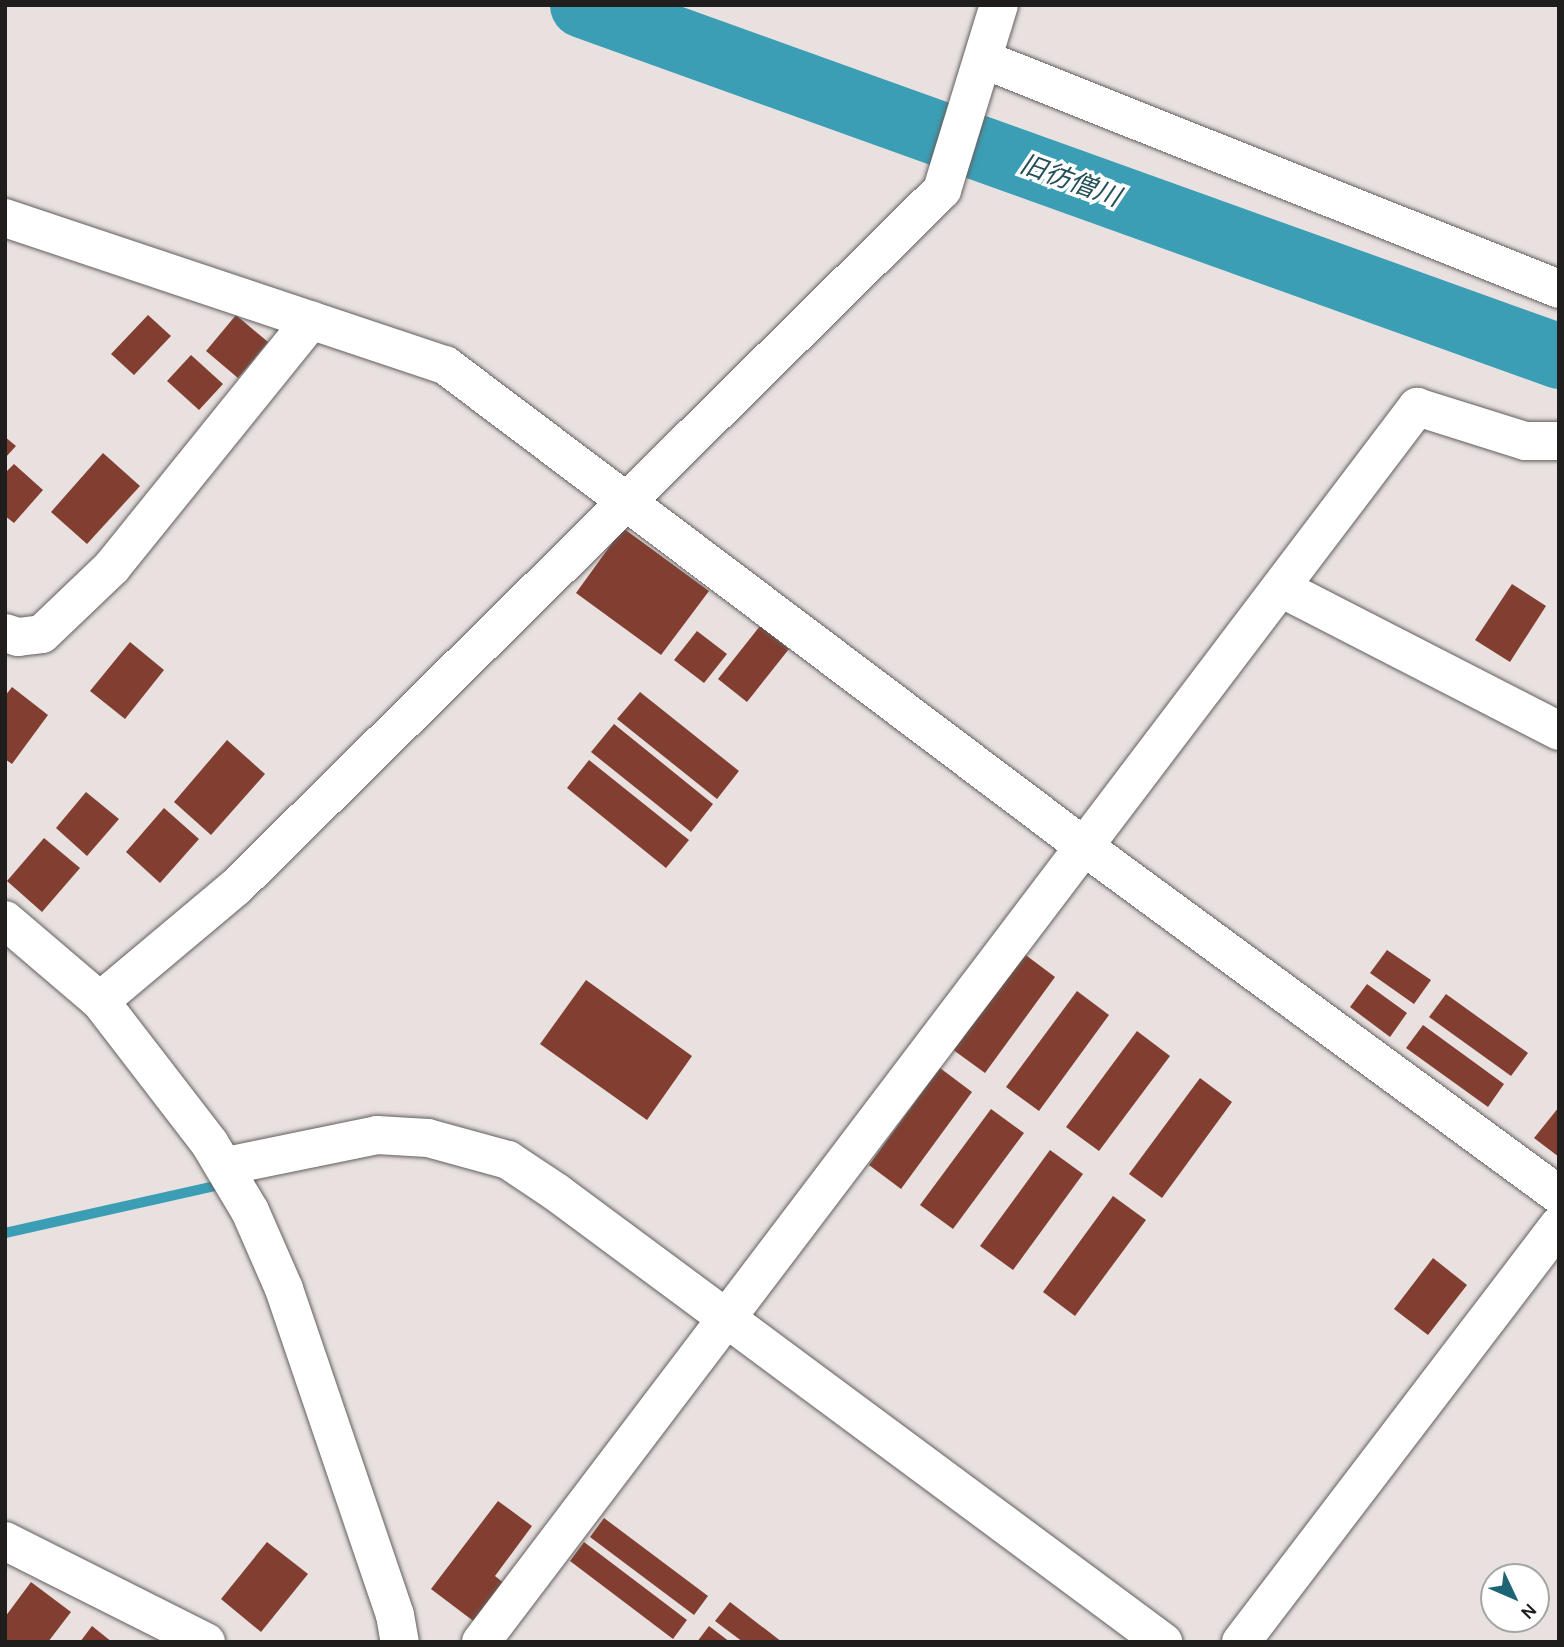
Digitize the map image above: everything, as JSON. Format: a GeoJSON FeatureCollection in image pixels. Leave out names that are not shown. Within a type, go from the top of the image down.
{"type":"FeatureCollection","features":[{"type":"Feature","properties":{"kind":"street"},"geometry":{"type":"LineString","coordinates":[[100,1000],[236,887],[942,190],[985,60],[999,5]]}},
{"type":"Feature","properties":{"kind":"street"},"geometry":{"type":"LineString","coordinates":[[985,60],[1559,289]]}},
{"type":"Feature","properties":{"kind":"street"},"geometry":{"type":"LineString","coordinates":[[5,218],[445,365],[1082,845],[1559,1195]]}},
{"type":"Feature","properties":{"kind":"street"},"geometry":{"type":"LineString","coordinates":[[5,633],[18,637],[42,635],[112,567],[311,320]]}},
{"type":"Feature","properties":{"kind":"street"},"geometry":{"type":"LineString","coordinates":[[481,1642],[961,1013],[1082,845],[1417,407],[1525,441],[1559,440]]}},
{"type":"Feature","properties":{"kind":"street"},"geometry":{"type":"LineString","coordinates":[[1281,588],[1559,731]]}},
{"type":"Feature","properties":{"kind":"street"},"geometry":{"type":"LineString","coordinates":[[5,920],[100,1000],[226,1167],[284,1289],[395,1615],[400,1642]]}},
{"type":"Feature","properties":{"kind":"street"},"geometry":{"type":"LineString","coordinates":[[226,1167],[377,1135],[428,1138],[468,1146],[508,1160],[556,1192],[1163,1642]]}},
{"type":"Feature","properties":{"kind":"street"},"geometry":{"type":"LineString","coordinates":[[1241,1642],[1559,1224]]}},
{"type":"Feature","properties":{"kind":"street"},"geometry":{"type":"LineString","coordinates":[[5,1541],[206,1642]]}},
{"type":"Feature","properties":{"kind":"building"},"geometry":{"type":"Polygon","coordinates":[[[148,315],[171,336],[134,375],[111,354],[148,315]]]}},
{"type":"Feature","properties":{"kind":"building"},"geometry":{"type":"Polygon","coordinates":[[[236,315],[268,342],[238,378],[206,351],[236,315]]]}},
{"type":"Feature","properties":{"kind":"building"},"geometry":{"type":"Polygon","coordinates":[[[191,355],[223,384],[199,410],[167,381],[191,355]]]}},
{"type":"Feature","properties":{"kind":"building"},"geometry":{"type":"Polygon","coordinates":[[[5,437],[16,446],[5,458],[5,437]]]}},
{"type":"Feature","properties":{"kind":"building"},"geometry":{"type":"Polygon","coordinates":[[[103,453],[140,486],[87,544],[51,512],[103,453]]]}},
{"type":"Feature","properties":{"kind":"building"},"geometry":{"type":"Polygon","coordinates":[[[14,464],[43,490],[14,523],[5,516],[5,473],[14,464]]]}},
{"type":"Feature","properties":{"kind":"building"},"geometry":{"type":"Polygon","coordinates":[[[623,528],[709,591],[661,655],[576,593],[623,528]]]}},
{"type":"Feature","properties":{"kind":"building"},"geometry":{"type":"Polygon","coordinates":[[[1512,584],[1546,606],[1510,662],[1475,640],[1512,584]]]}},
{"type":"Feature","properties":{"kind":"building"},"geometry":{"type":"Polygon","coordinates":[[[760,626],[789,649],[747,702],[718,679],[760,626]]]}},
{"type":"Feature","properties":{"kind":"building"},"geometry":{"type":"Polygon","coordinates":[[[697,631],[727,654],[704,683],[674,660],[697,631]]]}},
{"type":"Feature","properties":{"kind":"building"},"geometry":{"type":"Polygon","coordinates":[[[130,642],[164,670],[125,719],[90,691],[130,642]]]}},
{"type":"Feature","properties":{"kind":"building"},"geometry":{"type":"Polygon","coordinates":[[[12,687],[48,715],[12,764],[5,759],[5,696],[12,687]]]}},
{"type":"Feature","properties":{"kind":"building"},"geometry":{"type":"Polygon","coordinates":[[[640,692],[739,771],[717,799],[617,719],[640,692]]]}},
{"type":"Feature","properties":{"kind":"building"},"geometry":{"type":"Polygon","coordinates":[[[614,724],[713,804],[691,832],[591,752],[614,724]]]}},
{"type":"Feature","properties":{"kind":"building"},"geometry":{"type":"Polygon","coordinates":[[[227,740],[265,774],[211,835],[174,802],[227,740]]]}},
{"type":"Feature","properties":{"kind":"building"},"geometry":{"type":"Polygon","coordinates":[[[589,760],[689,840],[666,868],[567,788],[589,760]]]}},
{"type":"Feature","properties":{"kind":"building"},"geometry":{"type":"Polygon","coordinates":[[[86,792],[119,819],[87,856],[56,828],[86,792]]]}},
{"type":"Feature","properties":{"kind":"building"},"geometry":{"type":"Polygon","coordinates":[[[164,808],[199,839],[160,883],[126,852],[164,808]]]}},
{"type":"Feature","properties":{"kind":"building"},"geometry":{"type":"Polygon","coordinates":[[[44,838],[80,868],[42,912],[7,881],[44,838]]]}},
{"type":"Feature","properties":{"kind":"building"},"geometry":{"type":"Polygon","coordinates":[[[1387,950],[1431,980],[1414,1004],[1370,973],[1387,950]]]}},
{"type":"Feature","properties":{"kind":"building"},"geometry":{"type":"Polygon","coordinates":[[[1023,953],[1055,977],[985,1073],[952,1049],[1023,953]]]}},
{"type":"Feature","properties":{"kind":"building"},"geometry":{"type":"Polygon","coordinates":[[[586,980],[692,1056],[647,1120],[540,1044],[586,980]]]}},
{"type":"Feature","properties":{"kind":"building"},"geometry":{"type":"Polygon","coordinates":[[[1367,984],[1407,1013],[1390,1037],[1350,1007],[1367,984]]]}},
{"type":"Feature","properties":{"kind":"building"},"geometry":{"type":"Polygon","coordinates":[[[1077,991],[1109,1015],[1039,1111],[1006,1087],[1077,991]]]}},
{"type":"Feature","properties":{"kind":"building"},"geometry":{"type":"Polygon","coordinates":[[[1446,994],[1528,1053],[1511,1076],[1429,1017],[1446,994]]]}},
{"type":"Feature","properties":{"kind":"building"},"geometry":{"type":"Polygon","coordinates":[[[1423,1025],[1504,1084],[1488,1107],[1406,1048],[1423,1025]]]}},
{"type":"Feature","properties":{"kind":"building"},"geometry":{"type":"Polygon","coordinates":[[[1137,1031],[1170,1056],[1099,1151],[1066,1127],[1137,1031]]]}},
{"type":"Feature","properties":{"kind":"building"},"geometry":{"type":"Polygon","coordinates":[[[940,1068],[972,1092],[901,1189],[869,1165],[940,1068]]]}},
{"type":"Feature","properties":{"kind":"building"},"geometry":{"type":"Polygon","coordinates":[[[1200,1078],[1232,1102],[1162,1198],[1129,1174],[1200,1078]]]}},
{"type":"Feature","properties":{"kind":"building"},"geometry":{"type":"Polygon","coordinates":[[[1559,1107],[1559,1157],[1534,1138],[1559,1107]]]}},
{"type":"Feature","properties":{"kind":"building"},"geometry":{"type":"Polygon","coordinates":[[[991,1109],[1024,1133],[953,1229],[920,1205],[991,1109]]]}},
{"type":"Feature","properties":{"kind":"building"},"geometry":{"type":"Polygon","coordinates":[[[1050,1150],[1083,1174],[1013,1270],[980,1246],[1050,1150]]]}},
{"type":"Feature","properties":{"kind":"building"},"geometry":{"type":"Polygon","coordinates":[[[1113,1196],[1146,1220],[1075,1316],[1043,1292],[1113,1196]]]}},
{"type":"Feature","properties":{"kind":"building"},"geometry":{"type":"Polygon","coordinates":[[[1433,1258],[1467,1285],[1428,1335],[1394,1309],[1433,1258]]]}},
{"type":"Feature","properties":{"kind":"building"},"geometry":{"type":"Polygon","coordinates":[[[498,1501],[532,1526],[495,1576],[505,1584],[476,1623],[431,1589],[498,1501]]]}},
{"type":"Feature","properties":{"kind":"building"},"geometry":{"type":"Polygon","coordinates":[[[604,1518],[708,1596],[694,1615],[590,1537],[604,1518]]]}},
{"type":"Feature","properties":{"kind":"building"},"geometry":{"type":"Polygon","coordinates":[[[267,1542],[308,1574],[261,1632],[221,1599],[267,1542]]]}},
{"type":"Feature","properties":{"kind":"building"},"geometry":{"type":"Polygon","coordinates":[[[584,1542],[687,1620],[673,1639],[570,1561],[584,1542]]]}},
{"type":"Feature","properties":{"kind":"building"},"geometry":{"type":"Polygon","coordinates":[[[31,1582],[71,1612],[48,1642],[5,1642],[5,1617],[31,1582]]]}},
{"type":"Feature","properties":{"kind":"building"},"geometry":{"type":"Polygon","coordinates":[[[730,1602],[782,1642],[743,1642],[715,1621],[730,1602]]]}},
{"type":"Feature","properties":{"kind":"building"},"geometry":{"type":"Polygon","coordinates":[[[92,1626],[112,1642],[80,1642],[92,1626]]]}},
{"type":"Feature","properties":{"kind":"building"},"geometry":{"type":"Polygon","coordinates":[[[709,1626],[730,1642],[697,1642],[709,1626]]]}},
{"type":"Feature","properties":{"kind":"waterway","name":"旧彷僧川"},"geometry":{"type":"LineString","coordinates":[[582,5],[1559,356]]}},
{"type":"Feature","properties":{"kind":"waterway"},"geometry":{"type":"LineString","coordinates":[[5,1233],[225,1184]]}}]}
